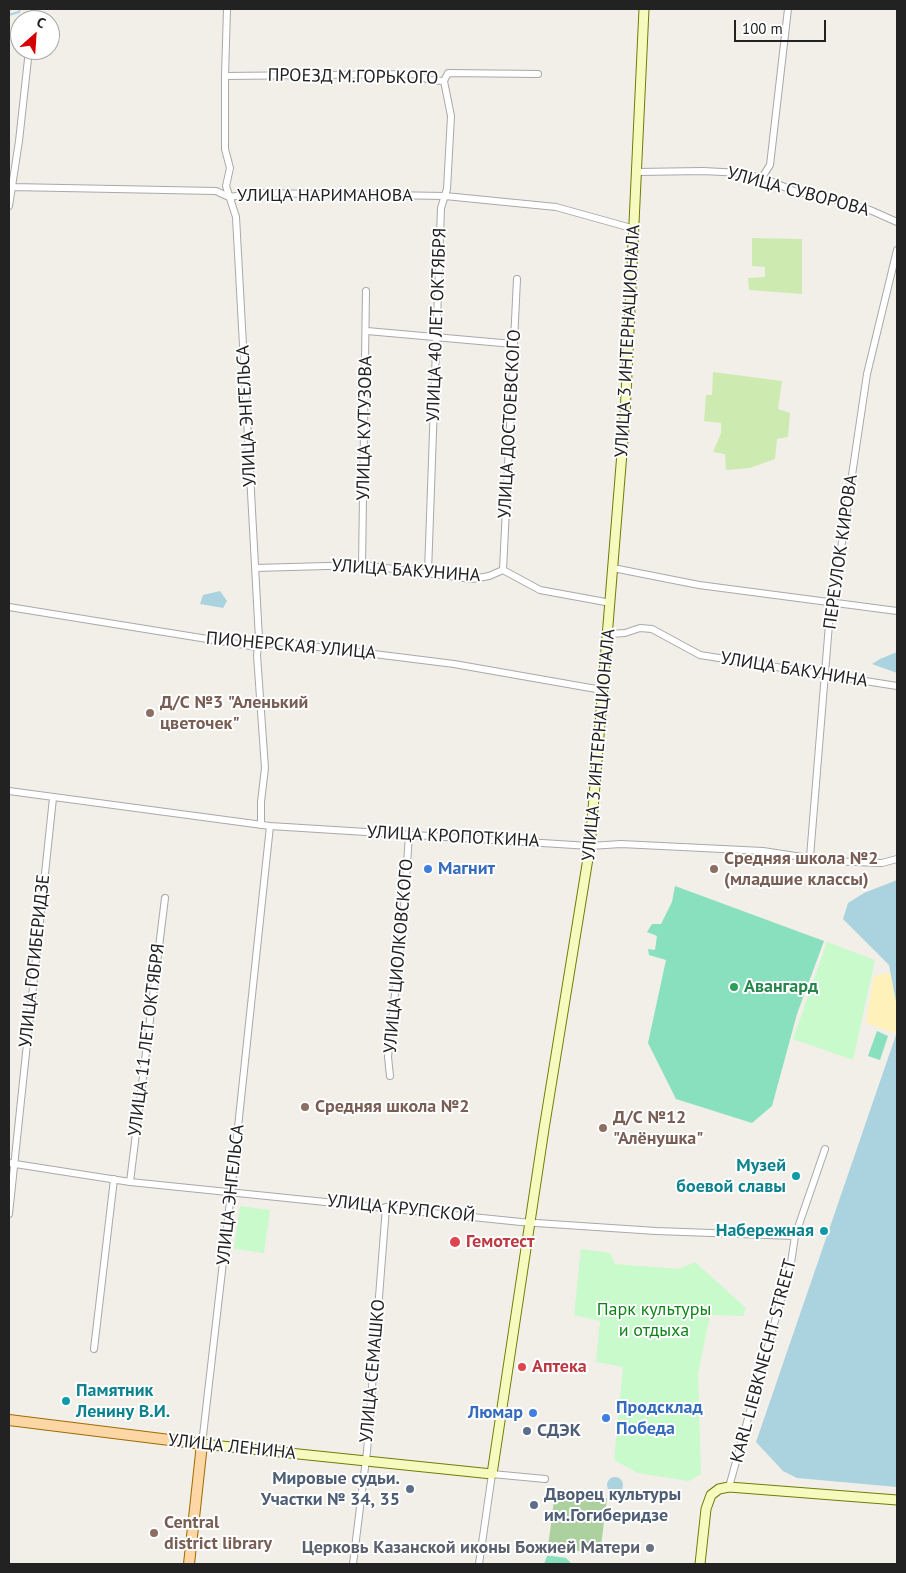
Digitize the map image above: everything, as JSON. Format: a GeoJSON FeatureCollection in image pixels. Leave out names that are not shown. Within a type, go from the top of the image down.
{"type":"FeatureCollection","features":[{"type":"Feature","properties":{"kind":"main road","name":"УЛИЦА ЛЕНИНА"},"geometry":{"type":"LineString","coordinates":[[9,1420],[202,1444]]}},
{"type":"Feature","properties":{"kind":"main road","name":"УЛИЦА ЭНГЕЛЬСА"},"geometry":{"type":"LineString","coordinates":[[190,1564],[202,1444]]}},
{"type":"Feature","properties":{"kind":"street","name":"УЛИЦА ЭНГЕЛЬСА"},"geometry":{"type":"LineString","coordinates":[[228,9],[225,76],[226,148],[230,168],[226,186],[236,217],[259,639],[257,647],[265,768],[261,802],[261,825]]}},
{"type":"Feature","properties":{"kind":"street","name":"УЛИЦА 3 ИНТЕРНАЦИОНАЛА"},"geometry":{"type":"LineString","coordinates":[[492,1474],[544,1129],[590,846],[626,416],[644,9]]}},
{"type":"Feature","properties":{"kind":"street"},"geometry":{"type":"LineString","coordinates":[[761,178],[770,165],[788,9]]}},
{"type":"Feature","properties":{"kind":"street"},"geometry":{"type":"LineString","coordinates":[[9,206],[28,60]]}},
{"type":"Feature","properties":{"kind":"street","name":"ПРОЕЗД М.ГОРЬКОГО"},"geometry":{"type":"LineString","coordinates":[[225,76],[416,74],[429,80],[444,81],[448,74],[538,74]]}},
{"type":"Feature","properties":{"kind":"street","name":"УЛИЦА 40 ЛЕТ ОКТЯБРЯ"},"geometry":{"type":"LineString","coordinates":[[428,572],[438,336],[441,208],[446,196],[451,116],[444,81]]}},
{"type":"Feature","properties":{"kind":"street","name":"УЛИЦА СУВОРОВА"},"geometry":{"type":"LineString","coordinates":[[638,172],[724,171],[761,178],[794,191],[870,210],[897,222]]}},
{"type":"Feature","properties":{"kind":"street","name":"УЛИЦА НАРИМАНОВА"},"geometry":{"type":"LineString","coordinates":[[12,187],[216,190],[229,197],[259,193],[446,196],[556,207],[635,229]]}},
{"type":"Feature","properties":{"kind":"street","name":"ПЕРЕУЛОК КИРОВА"},"geometry":{"type":"LineString","coordinates":[[810,857],[830,612],[833,604],[867,374],[897,250]]}},
{"type":"Feature","properties":{"kind":"street","name":"УЛИЦА ДОСТОЕВСКОГО"},"geometry":{"type":"LineString","coordinates":[[503,570],[517,279]]}},
{"type":"Feature","properties":{"kind":"street","name":"УЛИЦА КУТУЗОВА"},"geometry":{"type":"LineString","coordinates":[[362,565],[368,331],[366,291]]}},
{"type":"Feature","properties":{"kind":"street"},"geometry":{"type":"LineString","coordinates":[[368,331],[513,344]]}},
{"type":"Feature","properties":{"kind":"street","name":"УЛИЦА БАКУНИНА"},"geometry":{"type":"LineString","coordinates":[[255,568],[362,565],[472,579],[489,576],[503,570],[540,590],[611,603]]}},
{"type":"Feature","properties":{"kind":"street"},"geometry":{"type":"LineString","coordinates":[[613,568],[698,585],[897,611]]}},
{"type":"Feature","properties":{"kind":"street","name":"ПИОНЕРСКАЯ УЛИЦА"},"geometry":{"type":"LineString","coordinates":[[9,607],[257,647],[278,642],[425,660],[602,690]]}},
{"type":"Feature","properties":{"kind":"street","name":"УЛИЦА БАКУНИНА"},"geometry":{"type":"LineString","coordinates":[[609,634],[626,633],[640,628],[652,629],[700,655],[897,686]]}},
{"type":"Feature","properties":{"kind":"street","name":"УЛИЦА КРОПОТКИНА"},"geometry":{"type":"LineString","coordinates":[[9,791],[270,826],[590,846],[621,844],[757,851],[828,861],[882,863],[897,859]]}},
{"type":"Feature","properties":{"kind":"street","name":"УЛИЦА ГОГИБЕРИДЗЕ"},"geometry":{"type":"LineString","coordinates":[[9,1214],[11,1163],[53,798]]}},
{"type":"Feature","properties":{"kind":"street","name":"УЛИЦА ЭНГЕЛЬСА"},"geometry":{"type":"LineString","coordinates":[[202,1444],[232,1193],[270,826]]}},
{"type":"Feature","properties":{"kind":"street","name":"УЛИЦА ЦИОЛКОВСКОГО"},"geometry":{"type":"LineString","coordinates":[[390,1076],[388,1057],[403,922],[409,835]]}},
{"type":"Feature","properties":{"kind":"street","name":"УЛИЦА 11 ЛЕТ ОКТЯБРЯ"},"geometry":{"type":"LineString","coordinates":[[130,1182],[165,898]]}},
{"type":"Feature","properties":{"kind":"street","name":"KARL LIEBKNECHT STREET"},"geometry":{"type":"LineString","coordinates":[[700,1564],[706,1509],[711,1495],[719,1489],[729,1486],[791,1263],[795,1236],[824,1149]]}},
{"type":"Feature","properties":{"kind":"street","name":"УЛИЦА КРУПСКОЙ"},"geometry":{"type":"LineString","coordinates":[[11,1163],[130,1182],[531,1223],[656,1231],[795,1236]]}},
{"type":"Feature","properties":{"kind":"street"},"geometry":{"type":"LineString","coordinates":[[94,1349],[114,1179]]}},
{"type":"Feature","properties":{"kind":"street","name":"УЛИЦА СЕМАШКО"},"geometry":{"type":"LineString","coordinates":[[353,1564],[366,1462],[386,1207]]}},
{"type":"Feature","properties":{"kind":"street","name":"УЛИЦА ЛЕНИНА"},"geometry":{"type":"LineString","coordinates":[[202,1444],[545,1479]]}},
{"type":"Feature","properties":{"kind":"street"},"geometry":{"type":"LineString","coordinates":[[479,1564],[492,1474]]}},
{"type":"Feature","properties":{"kind":"street"},"geometry":{"type":"LineString","coordinates":[[729,1486],[897,1500]]}},
{"type":"Feature","properties":{"kind":"green space"},"geometry":{"type":"Polygon","coordinates":[[[752,238],[802,239],[802,294],[749,290],[748,278],[765,277],[765,267],[752,266],[752,238]]]}},
{"type":"Feature","properties":{"kind":"green space"},"geometry":{"type":"Polygon","coordinates":[[[713,372],[782,381],[778,409],[790,413],[788,437],[777,439],[775,459],[750,468],[726,470],[725,454],[713,452],[721,433],[721,423],[704,421],[706,395],[712,395],[713,372]]]}},
{"type":"Feature","properties":{"kind":"green space","name":"Авангард"},"geometry":{"type":"Polygon","coordinates":[[[675,886],[824,941],[797,1014],[772,1106],[752,1123],[676,1099],[648,1043],[666,960],[649,955],[648,949],[655,950],[657,936],[647,932],[652,924],[661,924],[672,902],[675,886]]]}},
{"type":"Feature","properties":{"kind":"green space"},"geometry":{"type":"Polygon","coordinates":[[[827,942],[875,960],[853,1060],[793,1039],[827,942]]]}},
{"type":"Feature","properties":{"kind":"green space"},"geometry":{"type":"Polygon","coordinates":[[[877,1031],[888,1036],[880,1060],[868,1056],[877,1031]]]}},
{"type":"Feature","properties":{"kind":"green space"},"geometry":{"type":"Polygon","coordinates":[[[240,1206],[270,1210],[264,1253],[234,1249],[240,1206]]]}},
{"type":"Feature","properties":{"kind":"green space","name":"Парк культуры и отдыха"},"geometry":{"type":"Polygon","coordinates":[[[581,1249],[610,1253],[615,1264],[679,1269],[695,1262],[746,1308],[743,1316],[710,1315],[698,1374],[701,1474],[689,1481],[638,1473],[614,1460],[623,1367],[596,1362],[600,1321],[574,1315],[581,1249]]]}},
{"type":"Feature","properties":{"kind":"green space"},"geometry":{"type":"Polygon","coordinates":[[[555,1492],[607,1498],[600,1554],[548,1547],[555,1492]]]}},
{"type":"Feature","properties":{"kind":"green space"},"geometry":{"type":"Polygon","coordinates":[[[547,1556],[566,1558],[572,1564],[544,1564],[547,1556]]]}},
{"type":"Feature","properties":{"kind":"sand"},"geometry":{"type":"Polygon","coordinates":[[[897,966],[897,1031],[895,1033],[866,1023],[874,976],[889,973],[897,966]]]}},
{"type":"Feature","properties":{"kind":"water"},"geometry":{"type":"Polygon","coordinates":[[[220,591],[227,601],[223,608],[200,604],[203,595],[220,591]]]}},
{"type":"Feature","properties":{"kind":"water"},"geometry":{"type":"Polygon","coordinates":[[[897,652],[897,673],[872,664],[880,659],[897,652]]]}},
{"type":"Feature","properties":{"kind":"water"},"geometry":{"type":"Polygon","coordinates":[[[897,880],[897,1007],[889,965],[843,919],[848,903],[864,893],[897,880]]]}},
{"type":"Feature","properties":{"kind":"water"},"geometry":{"type":"Polygon","coordinates":[[[897,1032],[897,1487],[797,1478],[783,1471],[756,1442],[897,1032]]]}},
{"type":"Feature","properties":{"kind":"water"},"geometry":{"type":"Polygon","coordinates":[[[615,1477],[623,1485],[615,1493],[607,1485],[615,1477]]]}},
{"type":"Feature","properties":{"kind":"waterway"},"geometry":{"type":"LineString","coordinates":[[9,15],[19,12],[20,9]]}},
{"type":"Feature","properties":{"kind":"place","name":"Д/С №3 \"Аленький цветочек\""},"geometry":{"type":"Point","coordinates":[150,713]}},
{"type":"Feature","properties":{"kind":"place","name":"Магнит"},"geometry":{"type":"Point","coordinates":[428,869]}},
{"type":"Feature","properties":{"kind":"place","name":"Средняя школа №2 (младшие классы)"},"geometry":{"type":"Point","coordinates":[714,869]}},
{"type":"Feature","properties":{"kind":"place","name":"Авангард"},"geometry":{"type":"Point","coordinates":[734,987]}},
{"type":"Feature","properties":{"kind":"place","name":"Средняя школа №2"},"geometry":{"type":"Point","coordinates":[305,1107]}},
{"type":"Feature","properties":{"kind":"place","name":"Д/С №12 \"Алёнушка\""},"geometry":{"type":"Point","coordinates":[603,1128]}},
{"type":"Feature","properties":{"kind":"place","name":"Музей боевой славы"},"geometry":{"type":"Point","coordinates":[796,1176]}},
{"type":"Feature","properties":{"kind":"place","name":"Набережная"},"geometry":{"type":"Point","coordinates":[824,1231]}},
{"type":"Feature","properties":{"kind":"place","name":"Гемотест"},"geometry":{"type":"Point","coordinates":[455,1242]}},
{"type":"Feature","properties":{"kind":"place","name":"Аптека"},"geometry":{"type":"Point","coordinates":[522,1367]}},
{"type":"Feature","properties":{"kind":"place","name":"Памятник Ленину В.И."},"geometry":{"type":"Point","coordinates":[66,1401]}},
{"type":"Feature","properties":{"kind":"place","name":"Люмар"},"geometry":{"type":"Point","coordinates":[533,1413]}},
{"type":"Feature","properties":{"kind":"place","name":"Продсклад Победа"},"geometry":{"type":"Point","coordinates":[606,1418]}},
{"type":"Feature","properties":{"kind":"place","name":"СДЭК"},"geometry":{"type":"Point","coordinates":[527,1431]}},
{"type":"Feature","properties":{"kind":"place","name":"Мировые судьи. Участки № 34, 35"},"geometry":{"type":"Point","coordinates":[410,1489]}},
{"type":"Feature","properties":{"kind":"place","name":"Дворец культуры им.Гогиберидзе"},"geometry":{"type":"Point","coordinates":[534,1505]}},
{"type":"Feature","properties":{"kind":"place","name":"Central district library"},"geometry":{"type":"Point","coordinates":[154,1533]}},
{"type":"Feature","properties":{"kind":"place","name":"Церковь Казанской иконы Божией Матери"},"geometry":{"type":"Point","coordinates":[650,1548]}}]}
